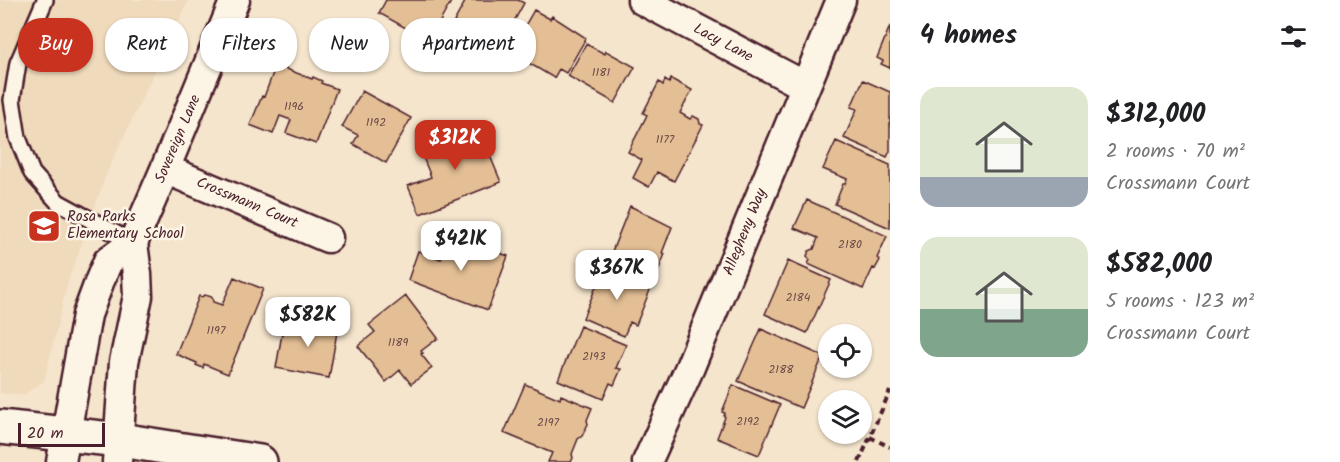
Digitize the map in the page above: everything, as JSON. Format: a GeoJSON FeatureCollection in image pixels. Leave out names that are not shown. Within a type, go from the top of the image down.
{"type":"FeatureCollection","features":[{"type":"Feature","properties":{"kind":"street","name":"Sovereign Lane"},"geometry":{"type":"LineString","coordinates":[[133,243],[235,0]]}},
{"type":"Feature","properties":{"kind":"street","name":"Lacy Lane"},"geometry":{"type":"LineString","coordinates":[[642,0],[805,86]]}},
{"type":"Feature","properties":{"kind":"street","name":"Allegheny Way"},"geometry":{"type":"LineString","coordinates":[[647,462],[690,367],[841,0]]}},
{"type":"Feature","properties":{"kind":"street","name":"Crossmann Court"},"geometry":{"type":"LineString","coordinates":[[165,169],[328,238]]}},
{"type":"Feature","properties":{"kind":"street"},"geometry":{"type":"LineString","coordinates":[[64,448],[87,315],[93,297],[108,261],[133,243],[138,296],[124,362],[119,451]]}},
{"type":"Feature","properties":{"kind":"street"},"geometry":{"type":"LineString","coordinates":[[0,428],[64,448],[260,462]]}},
{"type":"Feature","properties":{"kind":"lane"},"geometry":{"type":"LineString","coordinates":[[45,0],[18,63],[12,100],[18,138],[32,173],[58,202],[133,243]]}},
{"type":"Feature","properties":{"kind":"path"},"geometry":{"type":"LineString","coordinates":[[872,432],[890,391]]}},
{"type":"Feature","properties":{"kind":"path"},"geometry":{"type":"LineString","coordinates":[[872,438],[890,447]]}},
{"type":"Feature","properties":{"kind":"path"},"geometry":{"type":"LineString","coordinates":[[859,462],[867,444]]}},
{"type":"Feature","properties":{"kind":"shaded area","name":"Rosa Parks Elementary School"},"geometry":{"type":"Polygon","coordinates":[[[0,0],[189,0],[180,18],[105,18],[105,72],[155,72],[108,170],[68,282],[44,381],[24,395],[0,393],[0,0]]]}},
{"type":"Feature","properties":{"kind":"building"},"geometry":{"type":"Polygon","coordinates":[[[386,0],[452,0],[442,18],[401,18],[401,25],[379,13],[386,0]]]}},
{"type":"Feature","properties":{"kind":"building"},"geometry":{"type":"Polygon","coordinates":[[[466,0],[518,0],[524,3],[516,18],[456,18],[466,0]]]}},
{"type":"Feature","properties":{"kind":"building"},"geometry":{"type":"Polygon","coordinates":[[[534,10],[550,19],[552,16],[586,38],[566,73],[559,69],[554,78],[536,67],[536,18],[529,18],[534,10]]]}},
{"type":"Feature","properties":{"kind":"building"},"geometry":{"type":"Polygon","coordinates":[[[890,26],[890,68],[881,64],[883,61],[877,58],[890,26]]]}},
{"type":"Feature","properties":{"kind":"building"},"geometry":{"type":"Polygon","coordinates":[[[586,44],[605,54],[606,51],[635,67],[615,103],[568,76],[586,44]]]}},
{"type":"Feature","properties":{"kind":"building"},"geometry":{"type":"Polygon","coordinates":[[[273,72],[294,72],[312,79],[313,77],[337,89],[316,144],[286,133],[291,120],[280,116],[273,134],[250,125],[262,96],[264,97],[273,72]]]}},
{"type":"Feature","properties":{"kind":"building"},"geometry":{"type":"Polygon","coordinates":[[[671,79],[692,90],[680,113],[690,119],[693,116],[699,119],[700,124],[703,125],[674,181],[657,172],[649,187],[633,178],[642,160],[628,152],[647,115],[643,113],[659,82],[663,85],[665,80],[669,83],[671,79]]]}},
{"type":"Feature","properties":{"kind":"building"},"geometry":{"type":"Polygon","coordinates":[[[863,80],[890,92],[890,151],[887,157],[844,138],[857,109],[851,107],[863,80]]]}},
{"type":"Feature","properties":{"kind":"building"},"geometry":{"type":"Polygon","coordinates":[[[362,91],[411,118],[386,163],[353,144],[358,135],[342,127],[362,91]]]}},
{"type":"Feature","properties":{"kind":"building"},"geometry":{"type":"Polygon","coordinates":[[[478,127],[501,182],[420,214],[408,186],[431,177],[420,150],[478,127]]]}},
{"type":"Feature","properties":{"kind":"building"},"geometry":{"type":"Polygon","coordinates":[[[836,141],[890,165],[890,228],[835,204],[847,179],[823,169],[836,141]]]}},
{"type":"Feature","properties":{"kind":"building"},"geometry":{"type":"Polygon","coordinates":[[[807,200],[887,236],[877,258],[880,260],[875,269],[873,268],[863,289],[808,264],[810,260],[807,256],[809,251],[814,249],[818,238],[794,228],[807,200]]]}},
{"type":"Feature","properties":{"kind":"building"},"geometry":{"type":"Polygon","coordinates":[[[630,206],[672,227],[656,276],[611,254],[630,206]]]}},
{"type":"Feature","properties":{"kind":"building"},"geometry":{"type":"Polygon","coordinates":[[[450,234],[508,256],[488,310],[408,280],[418,251],[441,259],[450,234]]]}},
{"type":"Feature","properties":{"kind":"building"},"geometry":{"type":"Polygon","coordinates":[[[788,261],[831,280],[807,333],[765,314],[788,261]]]}},
{"type":"Feature","properties":{"kind":"building"},"geometry":{"type":"Polygon","coordinates":[[[605,265],[652,285],[636,325],[630,322],[624,336],[583,318],[605,265]]]}},
{"type":"Feature","properties":{"kind":"building"},"geometry":{"type":"Polygon","coordinates":[[[234,277],[263,289],[228,374],[204,364],[203,368],[176,354],[199,296],[212,297],[213,302],[222,305],[234,277]]]}},
{"type":"Feature","properties":{"kind":"building"},"geometry":{"type":"Polygon","coordinates":[[[406,296],[438,338],[421,351],[432,368],[411,384],[400,370],[386,382],[358,346],[375,332],[369,325],[406,296]]]}},
{"type":"Feature","properties":{"kind":"building"},"geometry":{"type":"Polygon","coordinates":[[[300,319],[338,326],[329,378],[276,368],[284,322],[299,325],[300,319]]]}},
{"type":"Feature","properties":{"kind":"building"},"geometry":{"type":"Polygon","coordinates":[[[580,326],[626,345],[616,368],[621,369],[614,385],[610,383],[603,399],[558,380],[580,326]]]}},
{"type":"Feature","properties":{"kind":"building"},"geometry":{"type":"Polygon","coordinates":[[[761,329],[818,354],[818,368],[801,408],[738,381],[761,329]]]}},
{"type":"Feature","properties":{"kind":"building"},"geometry":{"type":"Polygon","coordinates":[[[525,384],[560,399],[561,395],[592,408],[587,420],[588,424],[578,439],[571,462],[548,462],[552,453],[504,433],[525,384]]]}},
{"type":"Feature","properties":{"kind":"building"},"geometry":{"type":"Polygon","coordinates":[[[733,385],[780,405],[759,455],[717,438],[725,417],[725,413],[722,412],[733,385]]]}},
{"type":"Feature","properties":{"kind":"place","name":"Rosa Parks Elementary School"},"geometry":{"type":"Point","coordinates":[44,226]}}]}
